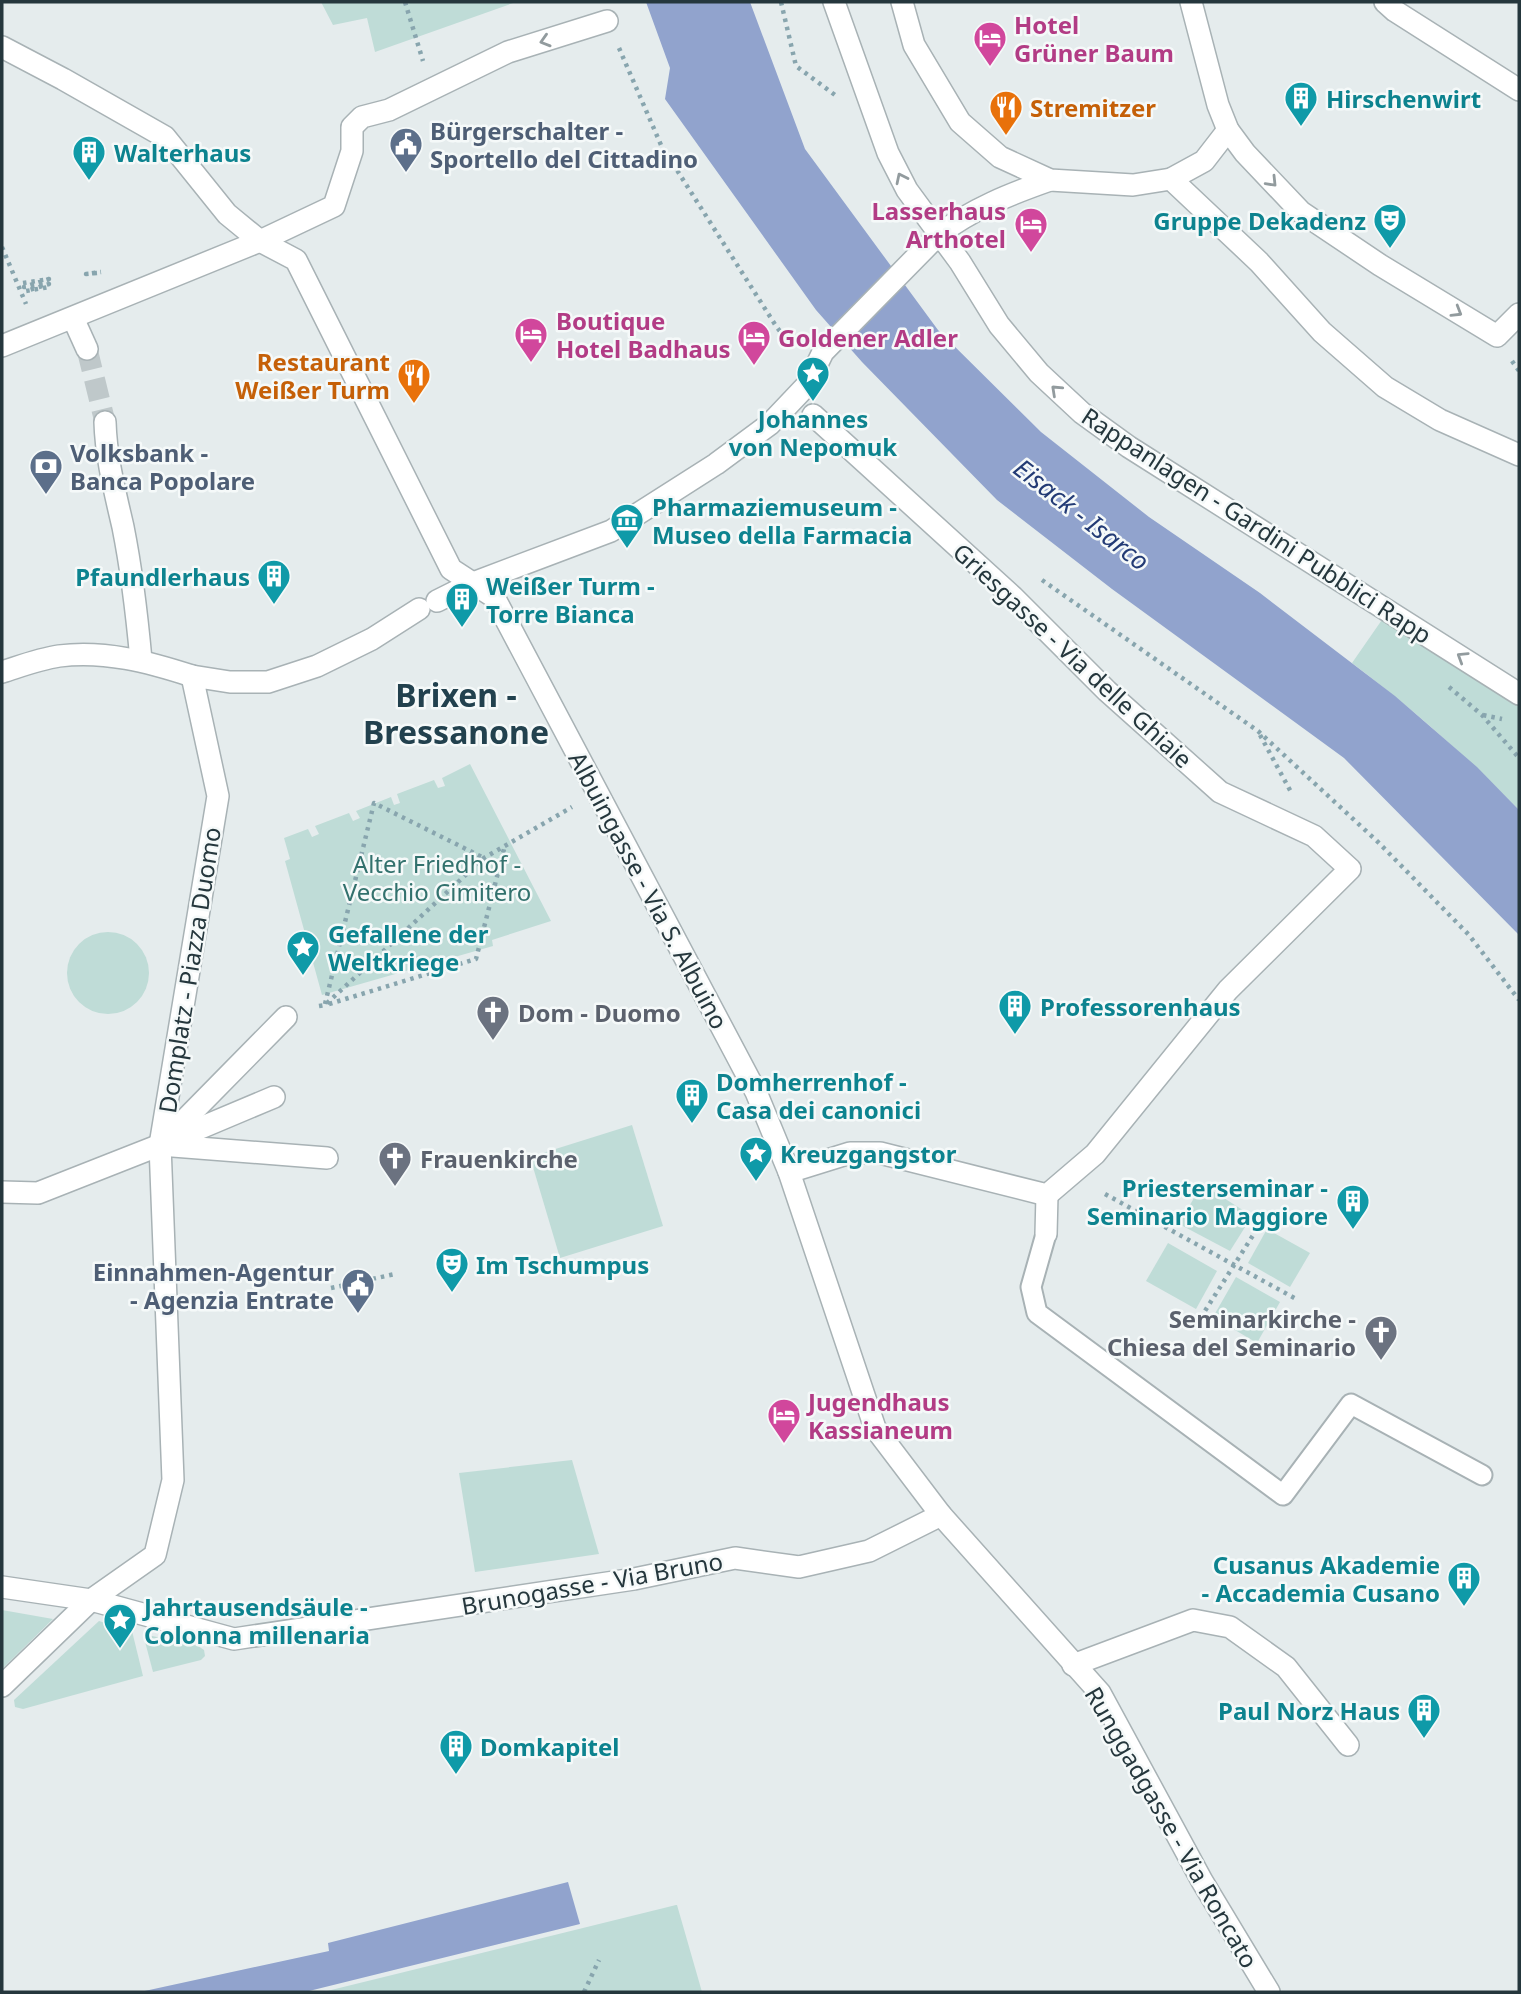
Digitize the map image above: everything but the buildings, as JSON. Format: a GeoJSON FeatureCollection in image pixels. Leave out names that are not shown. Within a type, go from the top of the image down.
{"type":"FeatureCollection","features":[{"type":"Feature","properties":{"kind":"street","name":"Rappanlagen - Gardini Pubblici Rapp"},"geometry":{"type":"LineString","coordinates":[[834,2],[888,153],[907,190],[960,261],[999,325],[1039,373],[1082,413],[1129,447],[1519,694]]}},
{"type":"Feature","properties":{"kind":"street"},"geometry":{"type":"LineString","coordinates":[[902,2],[914,45],[960,122],[1000,157],[1050,180],[1133,185],[1171,179],[1204,162],[1228,130]]}},
{"type":"Feature","properties":{"kind":"street"},"geometry":{"type":"LineString","coordinates":[[1191,2],[1218,105],[1228,130],[1245,153],[1301,212],[1380,265],[1497,337],[1519,314]]}},
{"type":"Feature","properties":{"kind":"street"},"geometry":{"type":"LineString","coordinates":[[1385,2],[1519,90]]}},
{"type":"Feature","properties":{"kind":"street"},"geometry":{"type":"LineString","coordinates":[[2,346],[260,241],[334,206],[352,151],[352,127],[362,117],[389,110],[508,52],[607,22]]}},
{"type":"Feature","properties":{"kind":"street","name":"Albuingasse - Via S. Albuino"},"geometry":{"type":"LineString","coordinates":[[2,47],[165,137],[226,214],[260,241],[296,260],[451,569],[494,597],[756,1092],[789,1172],[875,1428],[942,1515]]}},
{"type":"Feature","properties":{"kind":"street"},"geometry":{"type":"LineString","coordinates":[[1171,179],[1259,262],[1322,332],[1385,387],[1440,420],[1519,455]]}},
{"type":"Feature","properties":{"kind":"street"},"geometry":{"type":"LineString","coordinates":[[2,672],[38,660],[61,656],[108,656],[141,660],[192,676],[230,682],[268,682],[317,666],[473,583],[611,531],[716,464],[769,424],[807,385],[823,352],[938,235],[999,198],[1050,180]]}},
{"type":"Feature","properties":{"kind":"street"},"geometry":{"type":"LineString","coordinates":[[73,318],[87,349]]}},
{"type":"Feature","properties":{"kind":"street","name":"Griesgasse - Via delle Ghiaie"},"geometry":{"type":"LineString","coordinates":[[813,415],[1013,597],[1107,691],[1220,792],[1314,836],[1350,869],[1228,990],[1095,1154],[1047,1195]]}},
{"type":"Feature","properties":{"kind":"street"},"geometry":{"type":"LineString","coordinates":[[105,422],[106,452],[131,577],[141,660]]}},
{"type":"Feature","properties":{"kind":"street","name":"Domplatz - Piazza Duomo"},"geometry":{"type":"LineString","coordinates":[[2,1686],[91,1600],[155,1555],[173,1480],[160,1145],[218,796],[192,676]]}},
{"type":"Feature","properties":{"kind":"street","name":"Domplatz - Piazza Duomo"},"geometry":{"type":"LineString","coordinates":[[160,1145],[286,1017]]}},
{"type":"Feature","properties":{"kind":"street","name":"Domplatz - Piazza Duomo"},"geometry":{"type":"LineString","coordinates":[[2,1192],[38,1193],[274,1097]]}},
{"type":"Feature","properties":{"kind":"street","name":"Domplatz - Piazza Duomo"},"geometry":{"type":"LineString","coordinates":[[160,1145],[327,1158]]}},
{"type":"Feature","properties":{"kind":"street"},"geometry":{"type":"LineString","coordinates":[[789,1172],[850,1153],[880,1153],[1047,1195],[1046,1234]]}},
{"type":"Feature","properties":{"kind":"street","name":"Brunogasse - Via Bruno"},"geometry":{"type":"LineString","coordinates":[[91,1600],[234,1639],[634,1579],[735,1558],[799,1567],[869,1551],[942,1515]]}},
{"type":"Feature","properties":{"kind":"street","name":"Runggadgasse - Via Roncato"},"geometry":{"type":"LineString","coordinates":[[942,1515],[1100,1693],[1202,1881],[1269,1992]]}},
{"type":"Feature","properties":{"kind":"street"},"geometry":{"type":"LineString","coordinates":[[2,1587],[91,1600]]}},
{"type":"Feature","properties":{"kind":"street"},"geometry":{"type":"LineString","coordinates":[[1073,1665],[1193,1620],[1230,1627],[1286,1667],[1348,1745]]}},
{"type":"Feature","properties":{"kind":"lane"},"geometry":{"type":"LineString","coordinates":[[1046,1234],[1031,1287],[1037,1313],[1283,1495],[1351,1404],[1482,1475]]}},
{"type":"Feature","properties":{"kind":"path"},"geometry":{"type":"LineString","coordinates":[[405,2],[430,88]]}},
{"type":"Feature","properties":{"kind":"path"},"geometry":{"type":"LineString","coordinates":[[607,22],[661,145],[776,326],[813,372]]}},
{"type":"Feature","properties":{"kind":"path"},"geometry":{"type":"LineString","coordinates":[[2,247],[37,332]]}},
{"type":"Feature","properties":{"kind":"path"},"geometry":{"type":"LineString","coordinates":[[23,283],[49,279],[24,287],[49,284],[26,291],[49,287]]}},
{"type":"Feature","properties":{"kind":"path"},"geometry":{"type":"LineString","coordinates":[[1035,575],[1258,731],[1378,842],[1460,926],[1519,1000]]}},
{"type":"Feature","properties":{"kind":"path"},"geometry":{"type":"LineString","coordinates":[[1258,731],[1314,836]]}},
{"type":"Feature","properties":{"kind":"path"},"geometry":{"type":"LineString","coordinates":[[322,1006],[374,803],[484,858]]}},
{"type":"Feature","properties":{"kind":"path"},"geometry":{"type":"LineString","coordinates":[[322,1006],[484,858],[561,813]]}},
{"type":"Feature","properties":{"kind":"path"},"geometry":{"type":"LineString","coordinates":[[322,1006],[476,959],[506,844]]}},
{"type":"Feature","properties":{"kind":"path"},"geometry":{"type":"LineString","coordinates":[[1105,1194],[1298,1300]]}},
{"type":"Feature","properties":{"kind":"path"},"geometry":{"type":"LineString","coordinates":[[1196,1325],[1264,1218]]}},
{"type":"Feature","properties":{"kind":"path"},"geometry":{"type":"LineString","coordinates":[[331,1288],[395,1274]]}},
{"type":"Feature","properties":{"kind":"path"},"geometry":{"type":"LineString","coordinates":[[584,1992],[598,1960]]}},
{"type":"Feature","properties":{"kind":"green space"},"geometry":{"type":"Polygon","coordinates":[[[321,2],[516,2],[375,52],[367,18],[333,25],[321,2]]]}},
{"type":"Feature","properties":{"kind":"green space"},"geometry":{"type":"Polygon","coordinates":[[[1386,614],[1519,705],[1519,810],[1438,734],[1352,663],[1386,614]]]}},
{"type":"Feature","properties":{"kind":"green space","name":"Alter Friedhof - Vecchio Cimitero"},"geometry":{"type":"Polygon","coordinates":[[[470,764],[551,921],[492,940],[493,946],[322,995],[285,861],[290,859],[284,838],[308,829],[312,837],[319,834],[315,826],[349,813],[353,821],[360,818],[356,811],[391,797],[394,805],[400,803],[397,794],[434,780],[438,788],[445,786],[442,778],[470,764]]]}},
{"type":"Feature","properties":{"kind":"green space"},"geometry":{"type":"Polygon","coordinates":[[[100,932],[116,932],[131,939],[142,950],[149,965],[146,989],[137,1002],[116,1014],[100,1014],[85,1007],[74,996],[67,981],[67,965],[74,950],[85,939],[100,932]]]}},
{"type":"Feature","properties":{"kind":"green space"},"geometry":{"type":"Polygon","coordinates":[[[632,1125],[663,1226],[560,1258],[530,1157],[632,1125]]]}},
{"type":"Feature","properties":{"kind":"green space"},"geometry":{"type":"Polygon","coordinates":[[[1202,1184],[1252,1216],[1230,1251],[1179,1224],[1202,1184]]]}},
{"type":"Feature","properties":{"kind":"green space"},"geometry":{"type":"Polygon","coordinates":[[[1267,1229],[1310,1253],[1290,1287],[1248,1263],[1267,1229]]]}},
{"type":"Feature","properties":{"kind":"green space"},"geometry":{"type":"Polygon","coordinates":[[[1168,1243],[1217,1271],[1196,1309],[1146,1281],[1168,1243]]]}},
{"type":"Feature","properties":{"kind":"green space"},"geometry":{"type":"Polygon","coordinates":[[[1236,1277],[1280,1302],[1257,1343],[1213,1317],[1236,1277]]]}},
{"type":"Feature","properties":{"kind":"green space"},"geometry":{"type":"Polygon","coordinates":[[[572,1460],[599,1554],[475,1572],[459,1473],[572,1460]]]}},
{"type":"Feature","properties":{"kind":"green space"},"geometry":{"type":"Polygon","coordinates":[[[2,1610],[53,1619],[2,1669],[2,1610]]]}},
{"type":"Feature","properties":{"kind":"green space"},"geometry":{"type":"Polygon","coordinates":[[[99,1621],[132,1631],[143,1676],[23,1709],[15,1707],[14,1700],[99,1621]]]}},
{"type":"Feature","properties":{"kind":"green space"},"geometry":{"type":"Polygon","coordinates":[[[143,1634],[198,1646],[204,1650],[205,1656],[201,1660],[153,1672],[143,1634]]]}},
{"type":"Feature","properties":{"kind":"green space"},"geometry":{"type":"Polygon","coordinates":[[[676,1905],[702,1992],[323,1992],[676,1905]]]}},
{"type":"Feature","properties":{"kind":"water","name":"Eisack - Isarco"},"geometry":{"type":"Polygon","coordinates":[[[646,2],[750,2],[805,149],[938,330],[1041,432],[1149,517],[1260,593],[1395,696],[1477,767],[1519,810],[1519,935],[1344,758],[1112,589],[997,500],[862,362],[816,310],[665,99],[670,68],[646,2]]]}},
{"type":"Feature","properties":{"kind":"water"},"geometry":{"type":"Polygon","coordinates":[[[568,1882],[580,1924],[305,1992],[140,1992],[329,1951],[328,1943],[568,1882]]]}},
{"type":"Feature","properties":{"kind":"tunnel"},"geometry":{"type":"LineString","coordinates":[[87,349],[105,422]]}},
{"type":"Feature","properties":{"kind":"place","name":"Hotel Grüner Baum"},"geometry":{"type":"Point","coordinates":[990,68]}},
{"type":"Feature","properties":{"kind":"place","name":"Hirschenwirt"},"geometry":{"type":"Point","coordinates":[1301,128]}},
{"type":"Feature","properties":{"kind":"place","name":"Stremitzer"},"geometry":{"type":"Point","coordinates":[1006,137]}},
{"type":"Feature","properties":{"kind":"place","name":"Bürgerschalter - Sportello del Cittadino"},"geometry":{"type":"Point","coordinates":[406,174]}},
{"type":"Feature","properties":{"kind":"place","name":"Walterhaus"},"geometry":{"type":"Point","coordinates":[89,182]}},
{"type":"Feature","properties":{"kind":"place","name":"Gruppe Dekadenz"},"geometry":{"type":"Point","coordinates":[1390,250]}},
{"type":"Feature","properties":{"kind":"place","name":"Lasserhaus Arthotel"},"geometry":{"type":"Point","coordinates":[1031,254]}},
{"type":"Feature","properties":{"kind":"place","name":"Boutique Hotel Badhaus"},"geometry":{"type":"Point","coordinates":[531,364]}},
{"type":"Feature","properties":{"kind":"place","name":"Goldener Adler"},"geometry":{"type":"Point","coordinates":[754,367]}},
{"type":"Feature","properties":{"kind":"place","name":"Johannes von Nepomuk"},"geometry":{"type":"Point","coordinates":[813,403]}},
{"type":"Feature","properties":{"kind":"place","name":"Restaurant Weißer Turm"},"geometry":{"type":"Point","coordinates":[414,405]}},
{"type":"Feature","properties":{"kind":"place","name":"Volksbank - Banca Popolare"},"geometry":{"type":"Point","coordinates":[46,496]}},
{"type":"Feature","properties":{"kind":"place","name":"Pharmaziemuseum - Museo della Farmacia"},"geometry":{"type":"Point","coordinates":[627,550]}},
{"type":"Feature","properties":{"kind":"place","name":"Pfaundlerhaus"},"geometry":{"type":"Point","coordinates":[274,606]}},
{"type":"Feature","properties":{"kind":"place","name":"Weißer Turm - Torre Bianca"},"geometry":{"type":"Point","coordinates":[462,629]}},
{"type":"Feature","properties":{"kind":"place","name":"Gefallene der Weltkriege"},"geometry":{"type":"Point","coordinates":[303,977]}},
{"type":"Feature","properties":{"kind":"place","name":"Professorenhaus"},"geometry":{"type":"Point","coordinates":[1015,1036]}},
{"type":"Feature","properties":{"kind":"place","name":"Dom - Duomo"},"geometry":{"type":"Point","coordinates":[493,1042]}},
{"type":"Feature","properties":{"kind":"place","name":"Domherrenhof - Casa dei canonici"},"geometry":{"type":"Point","coordinates":[692,1125]}},
{"type":"Feature","properties":{"kind":"place","name":"Kreuzgangstor"},"geometry":{"type":"Point","coordinates":[756,1183]}},
{"type":"Feature","properties":{"kind":"place","name":"Frauenkirche"},"geometry":{"type":"Point","coordinates":[395,1188]}},
{"type":"Feature","properties":{"kind":"place","name":"Priesterseminar - Seminario Maggiore"},"geometry":{"type":"Point","coordinates":[1353,1231]}},
{"type":"Feature","properties":{"kind":"place","name":"Im Tschumpus"},"geometry":{"type":"Point","coordinates":[452,1294]}},
{"type":"Feature","properties":{"kind":"place","name":"Einnahmen-Agentur - Agenzia Entrate"},"geometry":{"type":"Point","coordinates":[358,1315]}},
{"type":"Feature","properties":{"kind":"place","name":"Seminarkirche - Chiesa del Seminario"},"geometry":{"type":"Point","coordinates":[1381,1362]}},
{"type":"Feature","properties":{"kind":"place","name":"Jugendhaus Kassianeum"},"geometry":{"type":"Point","coordinates":[784,1445]}},
{"type":"Feature","properties":{"kind":"place","name":"Cusanus Akademie - Accademia Cusano"},"geometry":{"type":"Point","coordinates":[1464,1608]}},
{"type":"Feature","properties":{"kind":"place","name":"Jahrtausendsäule - Colonna millenaria"},"geometry":{"type":"Point","coordinates":[120,1650]}},
{"type":"Feature","properties":{"kind":"place","name":"Paul Norz Haus"},"geometry":{"type":"Point","coordinates":[1424,1740]}},
{"type":"Feature","properties":{"kind":"place","name":"Domkapitel"},"geometry":{"type":"Point","coordinates":[456,1776]}},
{"type":"Feature","properties":{"kind":"district","name":"Brixen - Bressanone"},"geometry":{"type":"Point","coordinates":[456,712]}}]}
